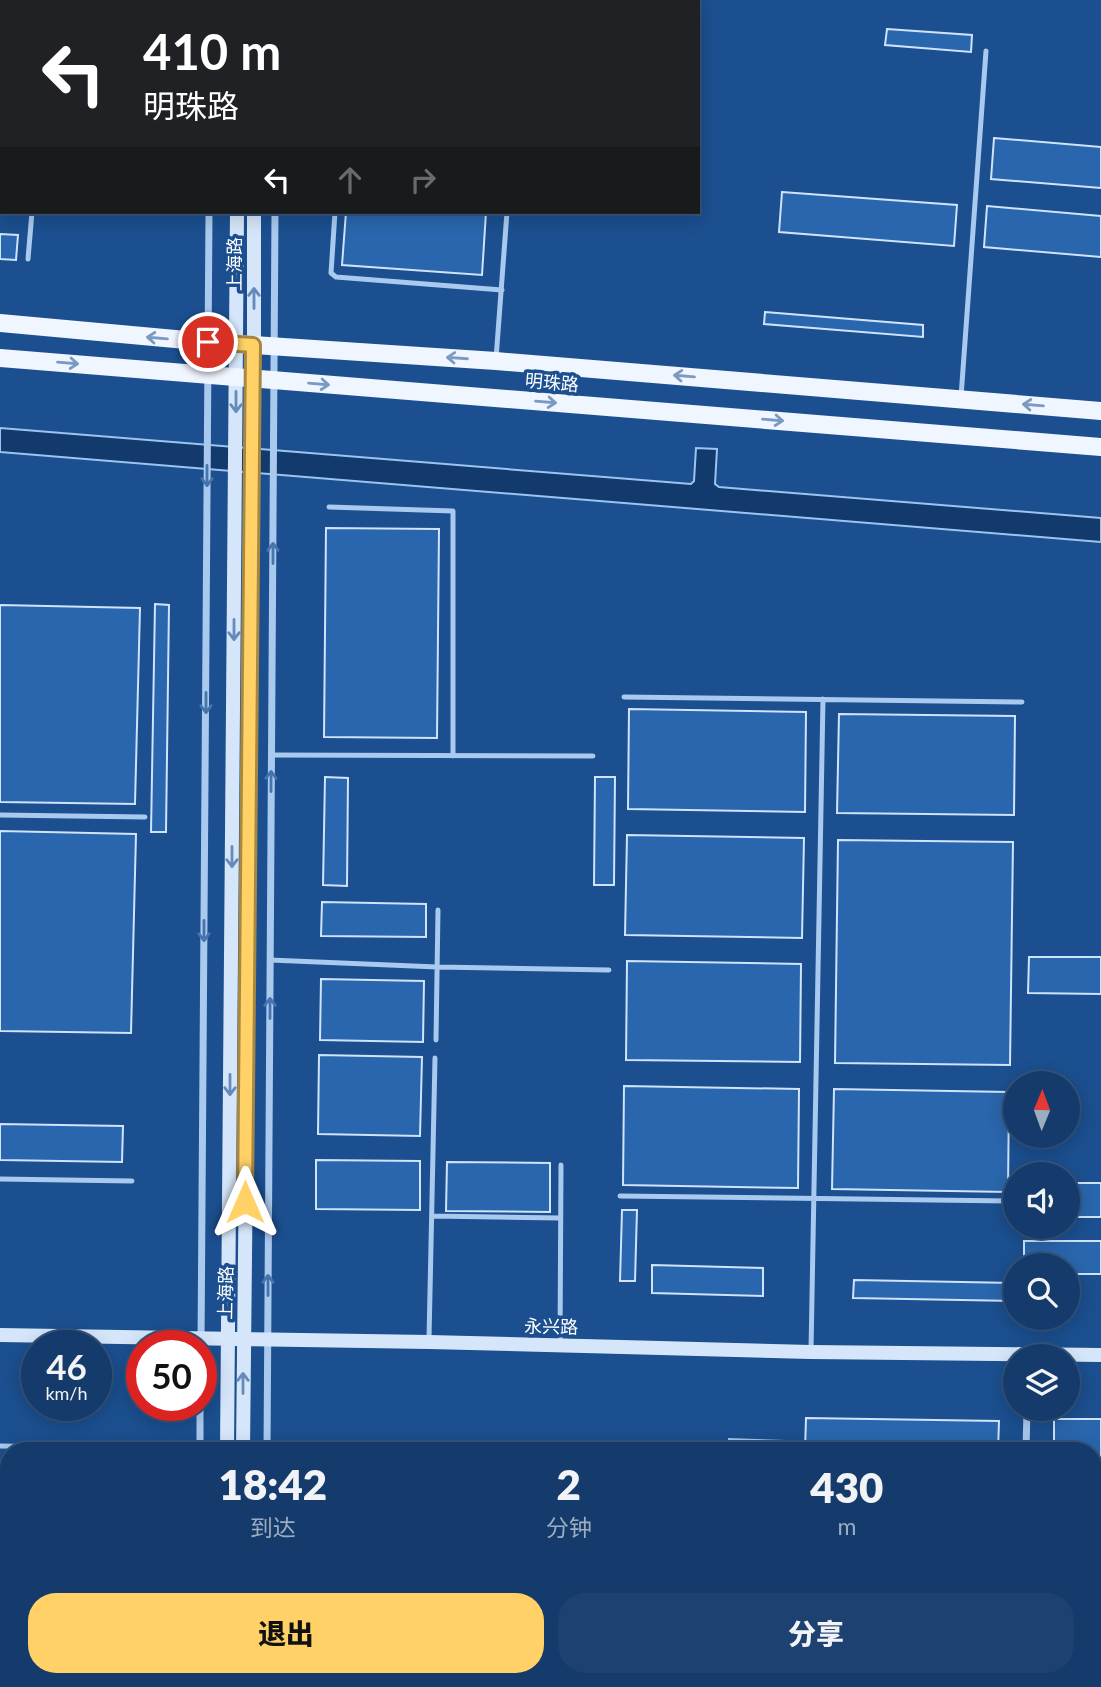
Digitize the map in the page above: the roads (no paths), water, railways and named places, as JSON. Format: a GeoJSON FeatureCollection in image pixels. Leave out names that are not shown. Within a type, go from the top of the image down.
{"type":"FeatureCollection","features":[{"type":"Feature","properties":{"kind":"main road","name":"上海路"},"geometry":{"type":"LineString","coordinates":[[237,214],[245,344],[243,1442]]}},
{"type":"Feature","properties":{"kind":"main road","name":"上海路"},"geometry":{"type":"LineString","coordinates":[[245,344],[254,214]]}},
{"type":"Feature","properties":{"kind":"main road","name":"明珠路"},"geometry":{"type":"LineString","coordinates":[[0,324],[208,342],[496,361],[1101,411]]}},
{"type":"Feature","properties":{"kind":"main road","name":"明珠路"},"geometry":{"type":"LineString","coordinates":[[0,358],[1101,447]]}},
{"type":"Feature","properties":{"kind":"main road","name":"上海路"},"geometry":{"type":"LineString","coordinates":[[227,1442],[245,378]]}},
{"type":"Feature","properties":{"kind":"main road","name":"永兴路"},"geometry":{"type":"LineString","coordinates":[[0,1335],[126,1339]]}},
{"type":"Feature","properties":{"kind":"main road","name":"永兴路"},"geometry":{"type":"LineString","coordinates":[[217,1340],[429,1342],[1003,1355]]}},
{"type":"Feature","properties":{"kind":"main road","name":"永兴路"},"geometry":{"type":"LineString","coordinates":[[1080,1355],[1101,1355]]}},
{"type":"Feature","properties":{"kind":"street"},"geometry":{"type":"LineString","coordinates":[[201,1330],[209,214]]}},
{"type":"Feature","properties":{"kind":"street"},"geometry":{"type":"LineString","coordinates":[[267,1442],[275,214]]}},
{"type":"Feature","properties":{"kind":"street"},"geometry":{"type":"LineString","coordinates":[[200,1421],[200,1442]]}},
{"type":"Feature","properties":{"kind":"street"},"geometry":{"type":"LineString","coordinates":[[1026,1442],[1027,1421]]}},
{"type":"Feature","properties":{"kind":"lane"},"geometry":{"type":"LineString","coordinates":[[961,399],[986,51]]}},
{"type":"Feature","properties":{"kind":"lane"},"geometry":{"type":"LineString","coordinates":[[28,259],[32,214]]}},
{"type":"Feature","properties":{"kind":"lane"},"geometry":{"type":"LineString","coordinates":[[335,214],[331,273],[335,277],[502,290]]}},
{"type":"Feature","properties":{"kind":"lane"},"geometry":{"type":"LineString","coordinates":[[496,361],[507,214]]}},
{"type":"Feature","properties":{"kind":"lane"},"geometry":{"type":"LineString","coordinates":[[329,507],[453,511],[453,756]]}},
{"type":"Feature","properties":{"kind":"lane"},"geometry":{"type":"LineString","coordinates":[[624,697],[1022,702]]}},
{"type":"Feature","properties":{"kind":"lane"},"geometry":{"type":"LineString","coordinates":[[811,1352],[823,699]]}},
{"type":"Feature","properties":{"kind":"lane"},"geometry":{"type":"LineString","coordinates":[[271,755],[593,756]]}},
{"type":"Feature","properties":{"kind":"lane"},"geometry":{"type":"LineString","coordinates":[[0,815],[145,817]]}},
{"type":"Feature","properties":{"kind":"lane"},"geometry":{"type":"LineString","coordinates":[[436,1040],[438,910]]}},
{"type":"Feature","properties":{"kind":"lane"},"geometry":{"type":"LineString","coordinates":[[270,960],[609,970]]}},
{"type":"Feature","properties":{"kind":"lane"},"geometry":{"type":"LineString","coordinates":[[429,1342],[435,1058]]}},
{"type":"Feature","properties":{"kind":"lane"},"geometry":{"type":"LineString","coordinates":[[560,1345],[561,1165]]}},
{"type":"Feature","properties":{"kind":"lane"},"geometry":{"type":"LineString","coordinates":[[0,1179],[132,1181]]}},
{"type":"Feature","properties":{"kind":"lane"},"geometry":{"type":"LineString","coordinates":[[620,1196],[1003,1200]]}},
{"type":"Feature","properties":{"kind":"lane"},"geometry":{"type":"LineString","coordinates":[[432,1216],[560,1218]]}},
{"type":"Feature","properties":{"kind":"water"},"geometry":{"type":"Polygon","coordinates":[[[0,428],[691,484],[694,481],[696,448],[717,449],[715,484],[719,487],[1101,518],[1101,542],[0,452],[0,428]]]}},
{"type":"Feature","properties":{"kind":"water"},"geometry":{"type":"Polygon","coordinates":[[[729,1439],[785,1441],[785,1442],[729,1442],[729,1439]]]}}]}
